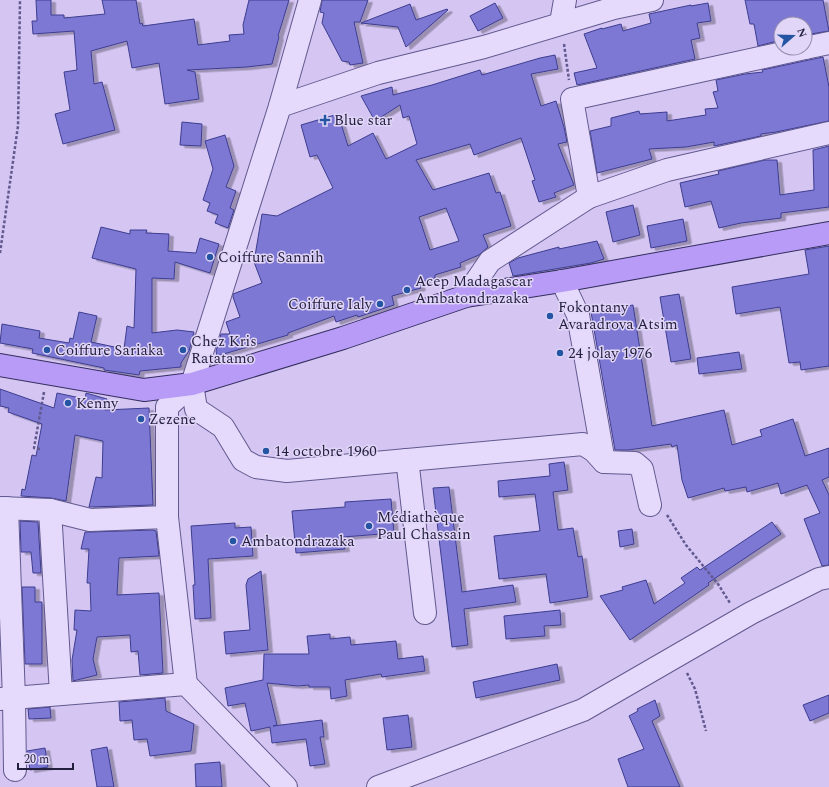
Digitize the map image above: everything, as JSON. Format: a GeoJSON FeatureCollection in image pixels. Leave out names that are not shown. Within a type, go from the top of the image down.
{"type":"FeatureCollection","features":[{"type":"Feature","properties":{"kind":"main road"},"geometry":{"type":"LineString","coordinates":[[0,365],[144,390],[192,384],[343,338],[466,296],[562,281],[829,233]]}},
{"type":"Feature","properties":{"kind":"street"},"geometry":{"type":"LineString","coordinates":[[310,0],[280,106],[192,384],[196,409],[223,427],[244,460],[256,467],[287,470],[583,444],[594,451],[604,462],[635,463],[642,469],[650,505]]}},
{"type":"Feature","properties":{"kind":"street"},"geometry":{"type":"LineString","coordinates":[[561,23],[565,0]]}},
{"type":"Feature","properties":{"kind":"street"},"geometry":{"type":"LineString","coordinates":[[280,106],[378,74],[484,47],[614,8],[652,0]]}},
{"type":"Feature","properties":{"kind":"street"},"geometry":{"type":"LineString","coordinates":[[813,46],[829,43]]}},
{"type":"Feature","properties":{"kind":"street"},"geometry":{"type":"LineString","coordinates":[[589,197],[572,99],[773,55]]}},
{"type":"Feature","properties":{"kind":"street"},"geometry":{"type":"LineString","coordinates":[[466,296],[490,261],[589,197],[667,170],[829,133]]}},
{"type":"Feature","properties":{"kind":"street"},"geometry":{"type":"LineString","coordinates":[[562,281],[578,315],[604,462]]}},
{"type":"Feature","properties":{"kind":"street"},"geometry":{"type":"LineString","coordinates":[[192,384],[167,407],[168,516],[186,684],[286,787]]}},
{"type":"Feature","properties":{"kind":"street"},"geometry":{"type":"LineString","coordinates":[[406,460],[425,613]]}},
{"type":"Feature","properties":{"kind":"street"},"geometry":{"type":"LineString","coordinates":[[15,770],[7,699],[4,508],[50,510],[90,520],[168,516]]}},
{"type":"Feature","properties":{"kind":"street"},"geometry":{"type":"LineString","coordinates":[[50,510],[61,694]]}},
{"type":"Feature","properties":{"kind":"street"},"geometry":{"type":"LineString","coordinates":[[378,787],[582,710],[740,619],[819,579],[829,577]]}},
{"type":"Feature","properties":{"kind":"street"},"geometry":{"type":"LineString","coordinates":[[7,699],[186,684]]}},
{"type":"Feature","properties":{"kind":"path"},"geometry":{"type":"LineString","coordinates":[[0,253],[18,126],[20,0]]}},
{"type":"Feature","properties":{"kind":"path"},"geometry":{"type":"LineString","coordinates":[[561,23],[572,99]]}},
{"type":"Feature","properties":{"kind":"path"},"geometry":{"type":"LineString","coordinates":[[40,448],[34,448],[48,373]]}},
{"type":"Feature","properties":{"kind":"path"},"geometry":{"type":"LineString","coordinates":[[650,505],[665,510],[686,545],[718,584],[740,619]]}},
{"type":"Feature","properties":{"kind":"path"},"geometry":{"type":"LineString","coordinates":[[678,655],[695,689],[706,731]]}},
{"type":"Feature","properties":{"kind":"building"},"geometry":{"type":"Polygon","coordinates":[[[36,0],[51,0],[51,15],[64,15],[64,18],[105,14],[102,0],[136,0],[140,24],[142,23],[143,26],[194,19],[198,45],[230,41],[229,35],[244,34],[243,25],[249,0],[289,0],[278,36],[272,64],[247,67],[187,70],[195,72],[199,99],[165,104],[159,63],[132,68],[127,41],[91,51],[94,84],[102,82],[115,130],[63,144],[55,114],[70,110],[64,72],[77,70],[74,31],[33,34],[32,21],[37,21],[36,0]]]}},
{"type":"Feature","properties":{"kind":"building"},"geometry":{"type":"Polygon","coordinates":[[[322,0],[368,0],[360,22],[354,22],[363,63],[350,65],[349,62],[342,61],[322,23],[324,13],[320,12],[322,0]]]}},
{"type":"Feature","properties":{"kind":"building"},"geometry":{"type":"Polygon","coordinates":[[[745,0],[823,0],[829,31],[813,34],[813,16],[773,16],[773,42],[758,46],[754,24],[750,24],[745,0]]]}},
{"type":"Feature","properties":{"kind":"building"},"geometry":{"type":"Polygon","coordinates":[[[495,3],[503,18],[478,31],[470,16],[495,3]]]}},
{"type":"Feature","properties":{"kind":"building"},"geometry":{"type":"Polygon","coordinates":[[[708,3],[711,21],[697,23],[700,38],[691,40],[695,59],[577,85],[574,73],[597,68],[584,34],[621,24],[623,31],[651,23],[649,14],[708,3]]]}},
{"type":"Feature","properties":{"kind":"building"},"geometry":{"type":"Polygon","coordinates":[[[410,4],[416,20],[447,9],[448,10],[406,47],[398,27],[361,23],[410,4]]]}},
{"type":"Feature","properties":{"kind":"building"},"geometry":{"type":"Polygon","coordinates":[[[555,55],[558,69],[531,74],[541,106],[556,101],[567,142],[558,144],[574,185],[554,193],[556,197],[539,202],[532,181],[535,180],[521,138],[474,155],[470,144],[416,160],[433,190],[489,173],[496,193],[500,192],[511,226],[483,235],[488,247],[479,255],[460,263],[461,267],[435,275],[435,278],[419,282],[421,288],[392,296],[394,305],[358,317],[357,315],[336,322],[334,316],[288,333],[288,335],[217,356],[216,351],[221,334],[230,334],[226,322],[240,317],[233,294],[262,283],[254,262],[262,214],[277,216],[333,188],[317,155],[310,157],[301,125],[338,114],[348,146],[373,133],[386,159],[417,144],[409,116],[403,118],[400,105],[375,121],[361,96],[392,87],[393,95],[480,70],[482,75],[555,55]],[[446,208],[419,217],[430,250],[459,241],[446,208]]]}},
{"type":"Feature","properties":{"kind":"building"},"geometry":{"type":"Polygon","coordinates":[[[823,57],[829,87],[829,121],[761,134],[761,136],[714,146],[714,142],[686,147],[649,149],[652,159],[597,173],[590,131],[611,126],[611,118],[639,111],[640,114],[667,112],[667,121],[706,115],[705,109],[718,108],[713,92],[718,91],[716,80],[763,72],[762,70],[823,57]]]}},
{"type":"Feature","properties":{"kind":"building"},"geometry":{"type":"Polygon","coordinates":[[[182,122],[202,124],[201,146],[180,145],[182,122]]]}},
{"type":"Feature","properties":{"kind":"building"},"geometry":{"type":"Polygon","coordinates":[[[225,135],[234,166],[226,187],[236,191],[230,208],[234,210],[228,228],[215,223],[218,215],[207,211],[210,203],[203,200],[213,169],[205,141],[225,135]]]}},
{"type":"Feature","properties":{"kind":"building"},"geometry":{"type":"Polygon","coordinates":[[[829,146],[829,207],[781,213],[781,218],[741,223],[719,228],[711,201],[685,207],[680,183],[719,174],[718,171],[765,160],[777,160],[780,195],[814,190],[813,150],[829,146]]]}},
{"type":"Feature","properties":{"kind":"building"},"geometry":{"type":"Polygon","coordinates":[[[633,205],[640,235],[613,242],[606,212],[633,205]]]}},
{"type":"Feature","properties":{"kind":"building"},"geometry":{"type":"Polygon","coordinates":[[[683,219],[687,241],[651,248],[647,226],[683,219]]]}},
{"type":"Feature","properties":{"kind":"building"},"geometry":{"type":"Polygon","coordinates":[[[101,227],[130,234],[130,230],[147,230],[146,233],[169,234],[168,251],[196,253],[200,238],[219,244],[210,273],[175,262],[174,279],[152,278],[152,333],[177,330],[194,332],[189,351],[181,363],[181,367],[140,371],[139,375],[104,370],[104,368],[32,353],[33,349],[0,343],[2,324],[40,331],[39,338],[69,343],[70,338],[73,339],[79,312],[97,316],[91,342],[124,349],[127,326],[134,328],[136,269],[92,258],[101,227]]]}},
{"type":"Feature","properties":{"kind":"building"},"geometry":{"type":"Polygon","coordinates":[[[597,241],[604,259],[591,263],[513,276],[509,263],[518,258],[559,247],[559,249],[597,241]]]}},
{"type":"Feature","properties":{"kind":"building"},"geometry":{"type":"Polygon","coordinates":[[[829,246],[829,366],[801,370],[800,362],[789,363],[780,307],[736,314],[732,287],[809,274],[805,250],[829,246]]]}},
{"type":"Feature","properties":{"kind":"building"},"geometry":{"type":"Polygon","coordinates":[[[679,294],[691,359],[671,362],[660,297],[679,294]]]}},
{"type":"Feature","properties":{"kind":"building"},"geometry":{"type":"Polygon","coordinates":[[[633,305],[652,426],[724,410],[732,445],[762,436],[760,430],[793,419],[805,456],[829,448],[829,477],[822,480],[829,495],[829,565],[822,566],[804,519],[820,513],[807,485],[781,494],[778,483],[747,492],[746,487],[725,491],[724,488],[688,498],[682,480],[677,445],[672,447],[671,444],[628,450],[615,450],[591,312],[633,305]]]}},
{"type":"Feature","properties":{"kind":"building"},"geometry":{"type":"Polygon","coordinates":[[[739,352],[742,369],[699,374],[697,358],[739,352]]]}},
{"type":"Feature","properties":{"kind":"building"},"geometry":{"type":"Polygon","coordinates":[[[0,389],[54,408],[57,393],[85,399],[86,393],[107,399],[105,410],[149,408],[153,505],[89,507],[96,477],[102,478],[103,441],[75,435],[66,501],[51,498],[21,496],[22,489],[25,490],[32,455],[36,456],[42,424],[8,412],[9,408],[0,406],[0,389]]]}},
{"type":"Feature","properties":{"kind":"building"},"geometry":{"type":"Polygon","coordinates":[[[564,462],[568,490],[553,492],[558,530],[573,528],[578,557],[582,556],[588,597],[550,603],[546,574],[499,579],[494,536],[540,531],[535,494],[499,497],[498,481],[550,476],[549,464],[564,462]]]}},
{"type":"Feature","properties":{"kind":"building"},"geometry":{"type":"Polygon","coordinates":[[[449,487],[462,592],[513,585],[516,602],[464,609],[468,645],[452,647],[433,488],[449,487]]]}},
{"type":"Feature","properties":{"kind":"building"},"geometry":{"type":"Polygon","coordinates":[[[391,499],[394,533],[343,537],[345,549],[296,553],[292,511],[345,507],[345,502],[391,499]]]}},
{"type":"Feature","properties":{"kind":"building"},"geometry":{"type":"Polygon","coordinates":[[[20,521],[38,522],[41,573],[33,573],[31,552],[21,552],[20,521]]]}},
{"type":"Feature","properties":{"kind":"building"},"geometry":{"type":"Polygon","coordinates":[[[772,522],[781,534],[708,583],[709,585],[630,640],[600,596],[623,590],[622,587],[646,580],[654,604],[685,583],[681,578],[697,567],[700,570],[772,522]]]}},
{"type":"Feature","properties":{"kind":"building"},"geometry":{"type":"Polygon","coordinates":[[[235,523],[235,528],[251,527],[253,556],[208,559],[211,618],[195,619],[193,585],[195,585],[191,526],[235,523]]]}},
{"type":"Feature","properties":{"kind":"building"},"geometry":{"type":"Polygon","coordinates":[[[632,529],[634,544],[620,547],[618,531],[632,529]]]}},
{"type":"Feature","properties":{"kind":"building"},"geometry":{"type":"Polygon","coordinates":[[[156,531],[159,556],[119,558],[117,595],[159,593],[163,673],[140,675],[138,651],[131,652],[130,635],[97,637],[93,659],[97,675],[73,681],[72,660],[77,630],[74,630],[75,610],[91,611],[90,583],[87,583],[89,549],[81,549],[85,532],[156,531]]]}},
{"type":"Feature","properties":{"kind":"building"},"geometry":{"type":"Polygon","coordinates":[[[261,571],[268,650],[226,654],[224,632],[250,630],[246,585],[248,579],[261,571]]]}},
{"type":"Feature","properties":{"kind":"building"},"geometry":{"type":"Polygon","coordinates":[[[22,587],[35,587],[35,602],[42,602],[42,664],[25,664],[22,587]]]}},
{"type":"Feature","properties":{"kind":"building"},"geometry":{"type":"Polygon","coordinates":[[[560,610],[561,625],[544,626],[545,636],[506,639],[504,616],[560,610]]]}},
{"type":"Feature","properties":{"kind":"building"},"geometry":{"type":"Polygon","coordinates":[[[330,634],[330,639],[350,637],[351,645],[396,641],[398,659],[423,656],[425,671],[382,677],[381,674],[345,680],[347,696],[331,699],[330,687],[309,687],[309,685],[298,686],[267,683],[277,725],[273,726],[322,720],[324,737],[320,737],[325,764],[310,766],[306,739],[272,743],[270,727],[251,731],[245,703],[228,706],[225,688],[263,680],[264,654],[309,654],[307,636],[330,634]]]}},
{"type":"Feature","properties":{"kind":"building"},"geometry":{"type":"Polygon","coordinates":[[[557,664],[560,680],[476,698],[473,682],[557,664]]]}},
{"type":"Feature","properties":{"kind":"building"},"geometry":{"type":"Polygon","coordinates":[[[829,695],[829,713],[810,721],[803,705],[829,695]]]}},
{"type":"Feature","properties":{"kind":"building"},"geometry":{"type":"Polygon","coordinates":[[[165,698],[166,711],[194,724],[191,751],[150,756],[147,739],[134,740],[132,720],[120,721],[119,702],[165,698]]]}},
{"type":"Feature","properties":{"kind":"building"},"geometry":{"type":"Polygon","coordinates":[[[655,700],[660,716],[652,721],[680,787],[628,787],[618,759],[644,749],[629,716],[638,711],[637,709],[655,700]]]}},
{"type":"Feature","properties":{"kind":"building"},"geometry":{"type":"Polygon","coordinates":[[[50,707],[51,718],[29,719],[28,709],[50,707]]]}},
{"type":"Feature","properties":{"kind":"building"},"geometry":{"type":"Polygon","coordinates":[[[408,715],[412,747],[387,750],[383,718],[408,715]]]}},
{"type":"Feature","properties":{"kind":"building"},"geometry":{"type":"Polygon","coordinates":[[[107,747],[114,787],[97,787],[91,750],[107,747]]]}},
{"type":"Feature","properties":{"kind":"building"},"geometry":{"type":"Polygon","coordinates":[[[45,748],[48,767],[30,770],[27,751],[45,748]]]}},
{"type":"Feature","properties":{"kind":"building"},"geometry":{"type":"Polygon","coordinates":[[[220,762],[222,787],[196,787],[195,764],[220,762]]]}},
{"type":"Feature","properties":{"kind":"place","name":"Blue star"},"geometry":{"type":"Point","coordinates":[325,120]}},
{"type":"Feature","properties":{"kind":"place","name":"Coiffure Sannih"},"geometry":{"type":"Point","coordinates":[210,257]}},
{"type":"Feature","properties":{"kind":"place","name":"Acep Madagascar Ambatondrazaka"},"geometry":{"type":"Point","coordinates":[407,290]}},
{"type":"Feature","properties":{"kind":"place","name":"Coiffure Ialy"},"geometry":{"type":"Point","coordinates":[380,304]}},
{"type":"Feature","properties":{"kind":"place","name":"Fokontany Avaradrova Atsim"},"geometry":{"type":"Point","coordinates":[550,316]}},
{"type":"Feature","properties":{"kind":"place","name":"Coiffure Sariaka"},"geometry":{"type":"Point","coordinates":[47,350]}},
{"type":"Feature","properties":{"kind":"place","name":"Chez Kris Ratatamo"},"geometry":{"type":"Point","coordinates":[183,350]}},
{"type":"Feature","properties":{"kind":"place","name":"24 jolay 1976"},"geometry":{"type":"Point","coordinates":[560,353]}},
{"type":"Feature","properties":{"kind":"place","name":"Kenny"},"geometry":{"type":"Point","coordinates":[68,403]}},
{"type":"Feature","properties":{"kind":"place","name":"Zezene"},"geometry":{"type":"Point","coordinates":[141,419]}},
{"type":"Feature","properties":{"kind":"place","name":"14 octobre 1960"},"geometry":{"type":"Point","coordinates":[266,451]}},
{"type":"Feature","properties":{"kind":"place","name":"Médiathèque Paul Chassain"},"geometry":{"type":"Point","coordinates":[369,526]}},
{"type":"Feature","properties":{"kind":"place","name":"Ambatondrazaka"},"geometry":{"type":"Point","coordinates":[233,541]}}]}
